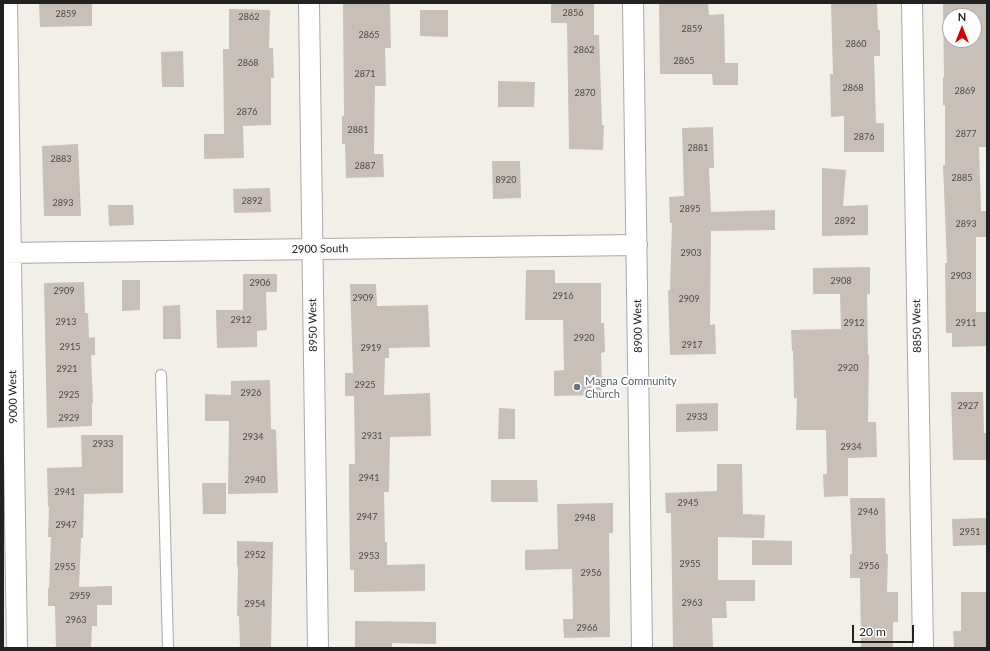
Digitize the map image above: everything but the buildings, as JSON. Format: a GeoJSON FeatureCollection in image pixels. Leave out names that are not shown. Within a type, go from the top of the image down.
{"type":"FeatureCollection","features":[{"type":"Feature","properties":{"kind":"street","name":"9000 West"},"geometry":{"type":"LineString","coordinates":[[7,3],[7,253],[17,648]]}},
{"type":"Feature","properties":{"kind":"street","name":"8950 West"},"geometry":{"type":"LineString","coordinates":[[309,3],[318,648]]}},
{"type":"Feature","properties":{"kind":"street","name":"8900 West"},"geometry":{"type":"LineString","coordinates":[[633,3],[642,648]]}},
{"type":"Feature","properties":{"kind":"street","name":"8850 West"},"geometry":{"type":"LineString","coordinates":[[912,3],[923,648]]}},
{"type":"Feature","properties":{"kind":"street","name":"2900 South"},"geometry":{"type":"LineString","coordinates":[[7,253],[637,244]]}},
{"type":"Feature","properties":{"kind":"lane"},"geometry":{"type":"LineString","coordinates":[[161,375],[168,648]]}},
{"type":"Feature","properties":{"kind":"place","name":"Magna Community Church"},"geometry":{"type":"Point","coordinates":[577,387]}}]}
